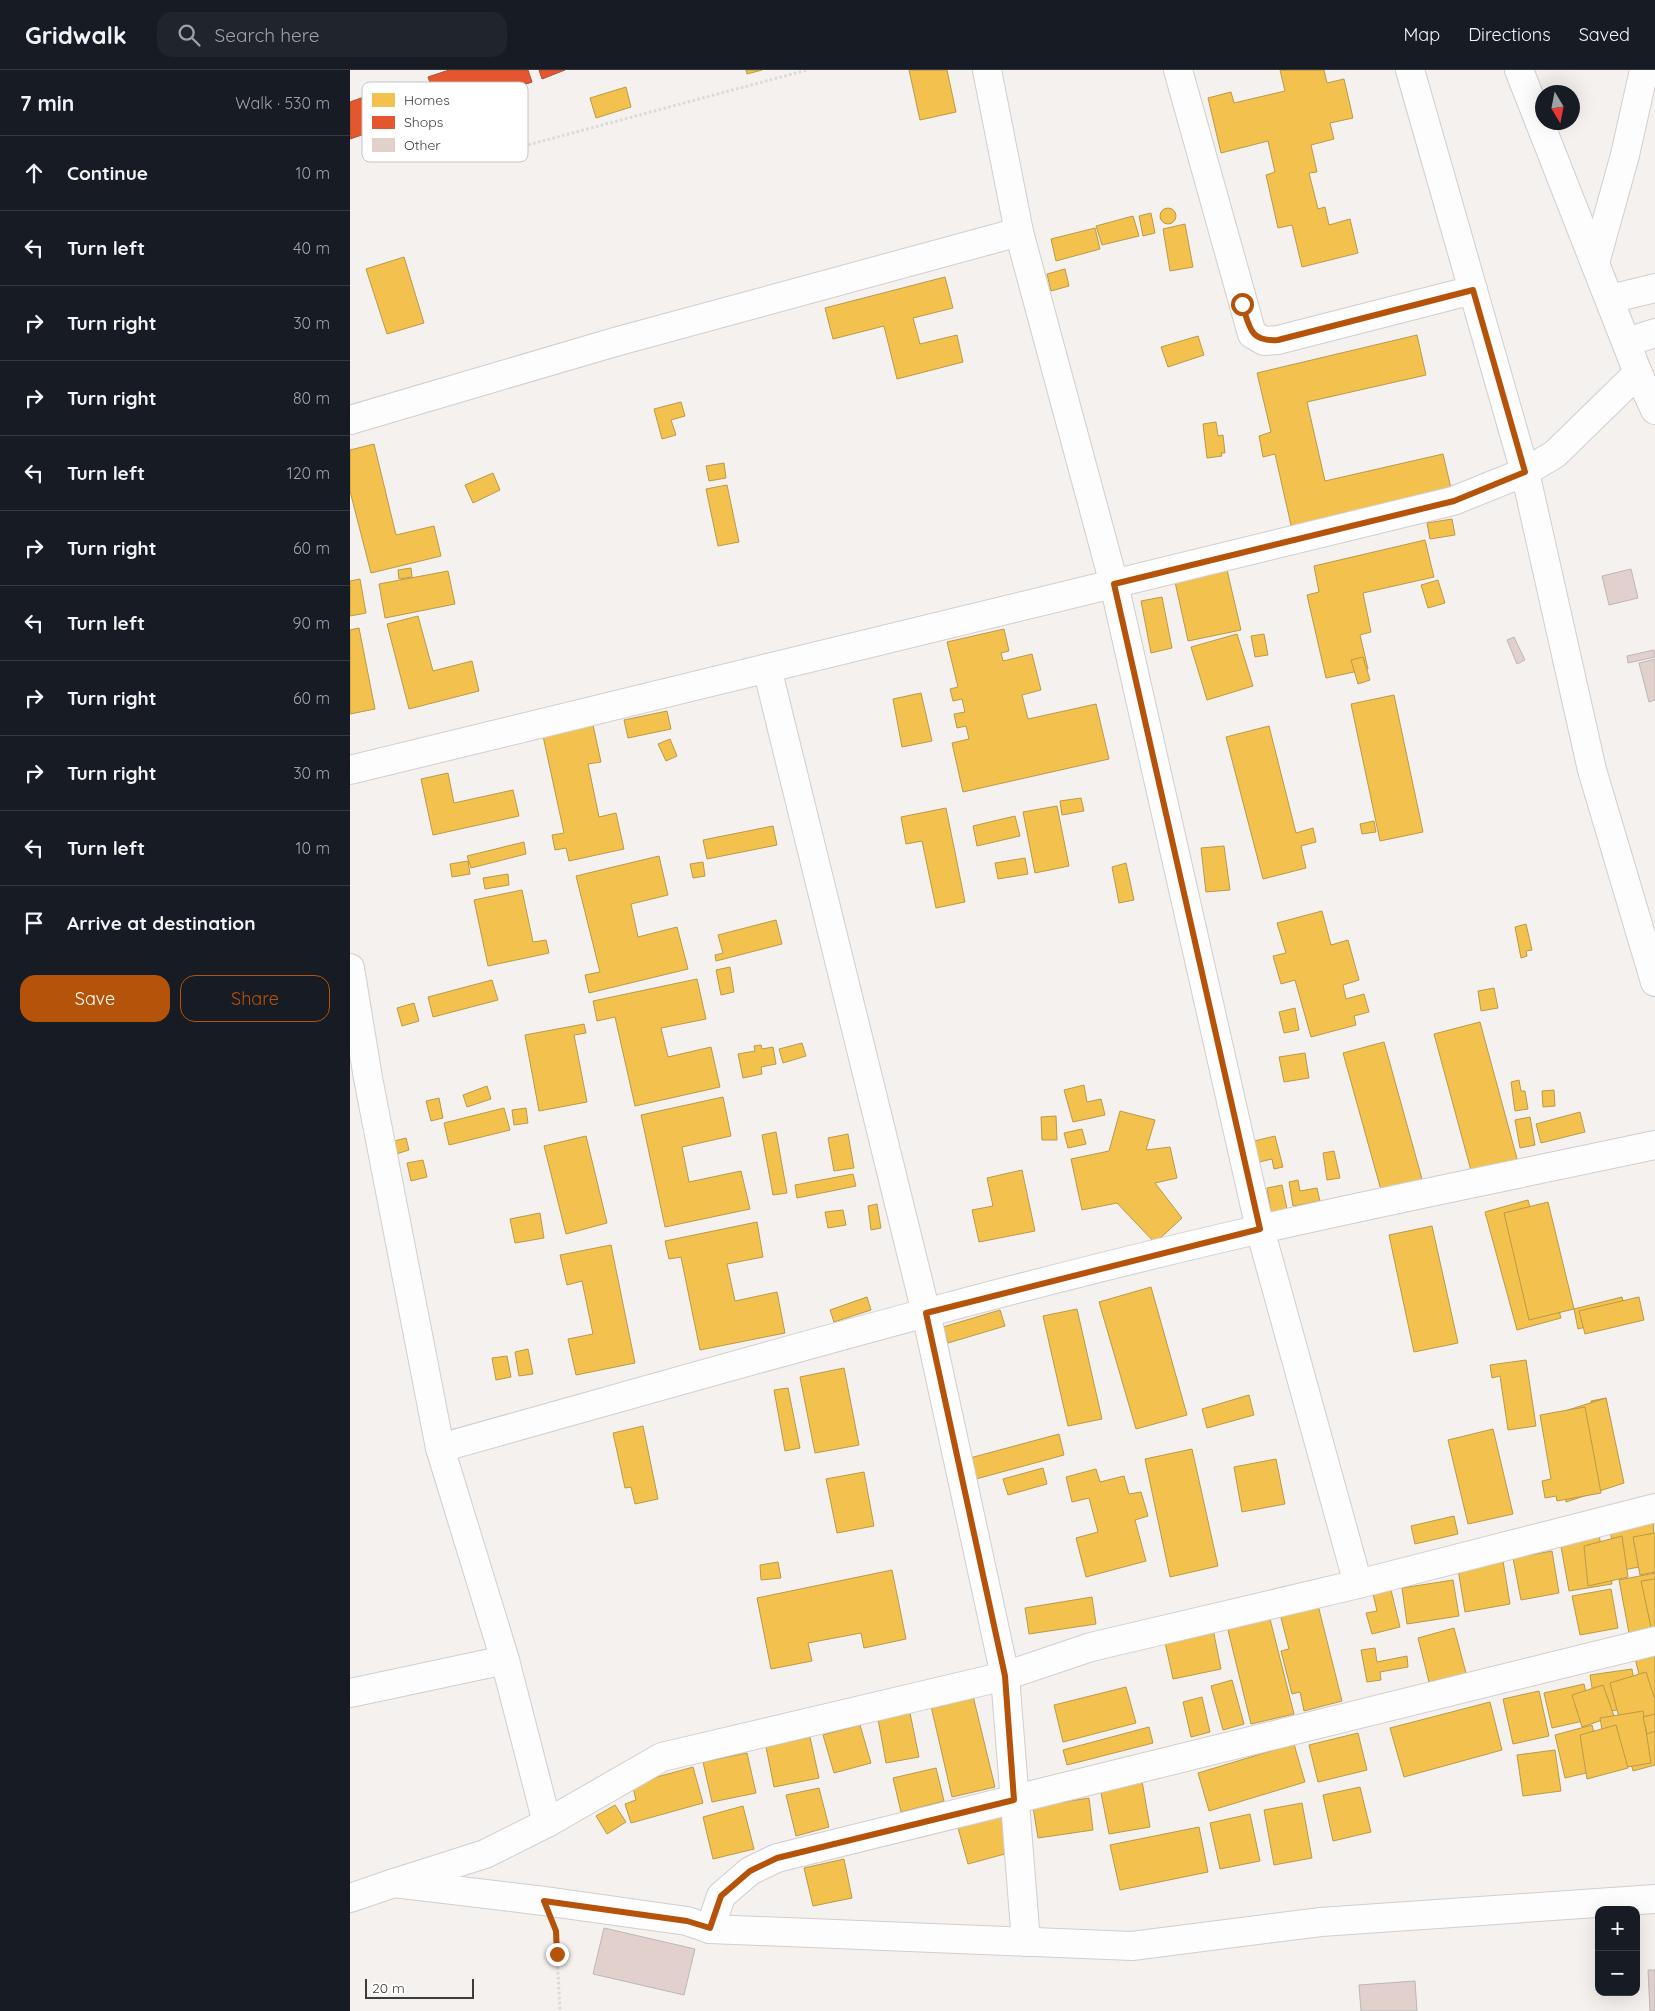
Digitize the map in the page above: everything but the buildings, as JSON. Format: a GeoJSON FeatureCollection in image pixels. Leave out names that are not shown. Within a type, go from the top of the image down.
{"type":"FeatureCollection","features":[{"type":"Feature","properties":{"kind":"street"},"geometry":{"type":"LineString","coordinates":[[987,70],[1019,232],[1114,584],[1260,1229],[1358,1584]]}},
{"type":"Feature","properties":{"kind":"street"},"geometry":{"type":"LineString","coordinates":[[1178,70],[1252,334],[1264,341],[1278,340],[1473,290]]}},
{"type":"Feature","properties":{"kind":"street"},"geometry":{"type":"LineString","coordinates":[[1410,70],[1525,472],[1592,770],[1655,982]]}},
{"type":"Feature","properties":{"kind":"street"},"geometry":{"type":"LineString","coordinates":[[1519,70],[1638,372],[1655,410]]}},
{"type":"Feature","properties":{"kind":"street"},"geometry":{"type":"LineString","coordinates":[[1595,263],[1625,155],[1644,70]]}},
{"type":"Feature","properties":{"kind":"street"},"geometry":{"type":"LineString","coordinates":[[350,420],[615,342],[1019,232]]}},
{"type":"Feature","properties":{"kind":"street"},"geometry":{"type":"LineString","coordinates":[[1610,299],[1655,288]]}},
{"type":"Feature","properties":{"kind":"street"},"geometry":{"type":"LineString","coordinates":[[1627,342],[1655,333]]}},
{"type":"Feature","properties":{"kind":"street"},"geometry":{"type":"LineString","coordinates":[[350,770],[1454,501],[1525,472],[1555,454],[1638,372]]}},
{"type":"Feature","properties":{"kind":"street"},"geometry":{"type":"LineString","coordinates":[[767,668],[926,1313],[1005,1676],[1026,1942]]}},
{"type":"Feature","properties":{"kind":"street"},"geometry":{"type":"LineString","coordinates":[[350,968],[368,1078],[440,1448],[505,1660],[547,1823]]}},
{"type":"Feature","properties":{"kind":"street"},"geometry":{"type":"LineString","coordinates":[[440,1448],[926,1313],[1260,1229],[1655,1145]]}},
{"type":"Feature","properties":{"kind":"street"},"geometry":{"type":"LineString","coordinates":[[350,1898],[485,1854],[547,1823],[662,1757],[1005,1676],[1091,1647],[1358,1584],[1655,1508]]}},
{"type":"Feature","properties":{"kind":"street"},"geometry":{"type":"LineString","coordinates":[[710,1928],[721,1896],[750,1871],[777,1858],[1655,1642]]}},
{"type":"Feature","properties":{"kind":"street"},"geometry":{"type":"LineString","coordinates":[[350,1693],[505,1660]]}},
{"type":"Feature","properties":{"kind":"street"},"geometry":{"type":"LineString","coordinates":[[394,1883],[687,1921],[710,1928],[1132,1946],[1322,1922],[1655,1899]]}},
{"type":"Feature","properties":{"kind":"path"},"geometry":{"type":"LineString","coordinates":[[528,145],[807,70]]}},
{"type":"Feature","properties":{"kind":"path"},"geometry":{"type":"LineString","coordinates":[[544,1901],[556,1931],[560,2011]]}},
{"type":"Feature","properties":{"kind":"route"},"geometry":{"type":"LineString","coordinates":[[557,1954],[556,1931],[544,1901],[687,1921],[710,1928],[721,1896],[750,1871],[777,1858],[1014,1800],[1005,1676],[966,1505],[926,1313],[1260,1229],[1114,584],[1454,501],[1525,472],[1473,290],[1278,340],[1264,341],[1252,334],[1242,304]]}}]}
